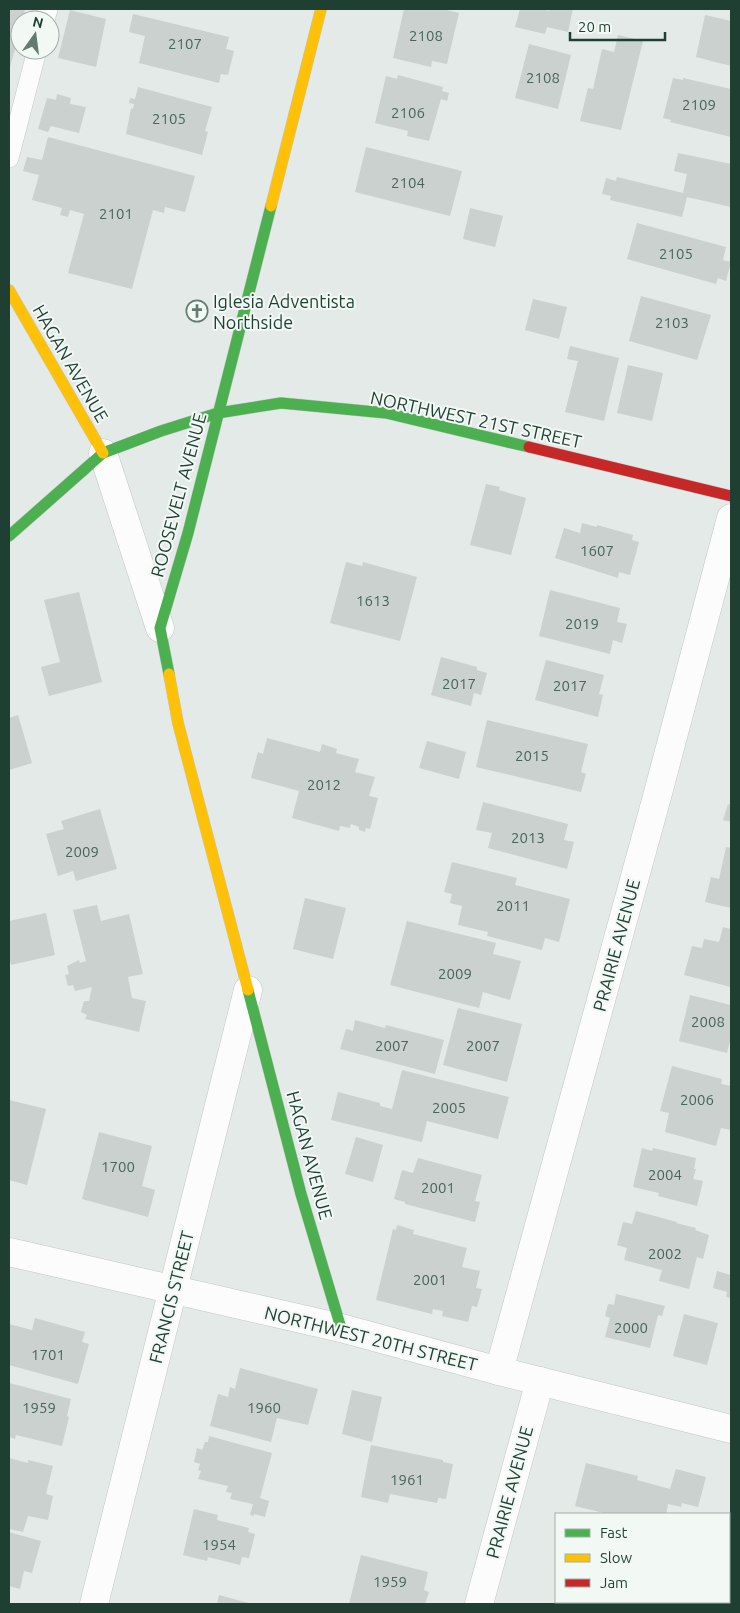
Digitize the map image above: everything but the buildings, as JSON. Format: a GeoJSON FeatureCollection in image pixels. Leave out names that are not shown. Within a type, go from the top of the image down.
{"type":"FeatureCollection","features":[{"type":"Feature","properties":{"kind":"street","name":"ROOSEVELT AVENUE"},"geometry":{"type":"LineString","coordinates":[[248,990],[178,724],[160,628],[188,533],[321,9]]}},
{"type":"Feature","properties":{"kind":"street","name":"HAGAN AVENUE"},"geometry":{"type":"LineString","coordinates":[[9,290],[103,453]]}},
{"type":"Feature","properties":{"kind":"street","name":"NORTHWEST 21ST STREET"},"geometry":{"type":"LineString","coordinates":[[9,536],[103,453],[161,431],[218,413],[282,403],[386,413],[731,496]]}},
{"type":"Feature","properties":{"kind":"street"},"geometry":{"type":"LineString","coordinates":[[103,453],[160,628]]}},
{"type":"Feature","properties":{"kind":"street","name":"PRAIRIE AVENUE"},"geometry":{"type":"LineString","coordinates":[[499,1371],[661,783],[731,518]]}},
{"type":"Feature","properties":{"kind":"street","name":"HAGAN AVENUE"},"geometry":{"type":"LineString","coordinates":[[248,990],[301,1194],[341,1328]]}},
{"type":"Feature","properties":{"kind":"street","name":"FRANCIS STREET"},"geometry":{"type":"LineString","coordinates":[[94,1604],[248,990]]}},
{"type":"Feature","properties":{"kind":"street","name":"NORTHWEST 20TH STREET"},"geometry":{"type":"LineString","coordinates":[[9,1252],[341,1328],[499,1371],[731,1430]]}},
{"type":"Feature","properties":{"kind":"street","name":"PRAIRIE AVENUE"},"geometry":{"type":"LineString","coordinates":[[479,1604],[540,1381]]}},
{"type":"Feature","properties":{"kind":"lane"},"geometry":{"type":"LineString","coordinates":[[9,158],[34,60]]}},
{"type":"Feature","properties":{"kind":"traffic: fast"},"geometry":{"type":"LineString","coordinates":[[169,674],[160,628],[188,533],[271,206]]}},
{"type":"Feature","properties":{"kind":"traffic: fast"},"geometry":{"type":"LineString","coordinates":[[9,536],[103,453],[161,431],[218,413],[281,403],[386,413],[529,447]]}},
{"type":"Feature","properties":{"kind":"traffic: fast"},"geometry":{"type":"LineString","coordinates":[[248,990],[301,1194],[341,1328]]}},
{"type":"Feature","properties":{"kind":"traffic: slow"},"geometry":{"type":"LineString","coordinates":[[271,206],[321,9]]}},
{"type":"Feature","properties":{"kind":"traffic: slow"},"geometry":{"type":"LineString","coordinates":[[9,290],[103,453]]}},
{"type":"Feature","properties":{"kind":"traffic: slow"},"geometry":{"type":"LineString","coordinates":[[169,674],[178,723],[248,990]]}},
{"type":"Feature","properties":{"kind":"traffic: jam"},"geometry":{"type":"LineString","coordinates":[[529,447],[731,496]]}},
{"type":"Feature","properties":{"kind":"place","name":"Iglesia Adventista Northside"},"geometry":{"type":"Point","coordinates":[197,311]}}]}
